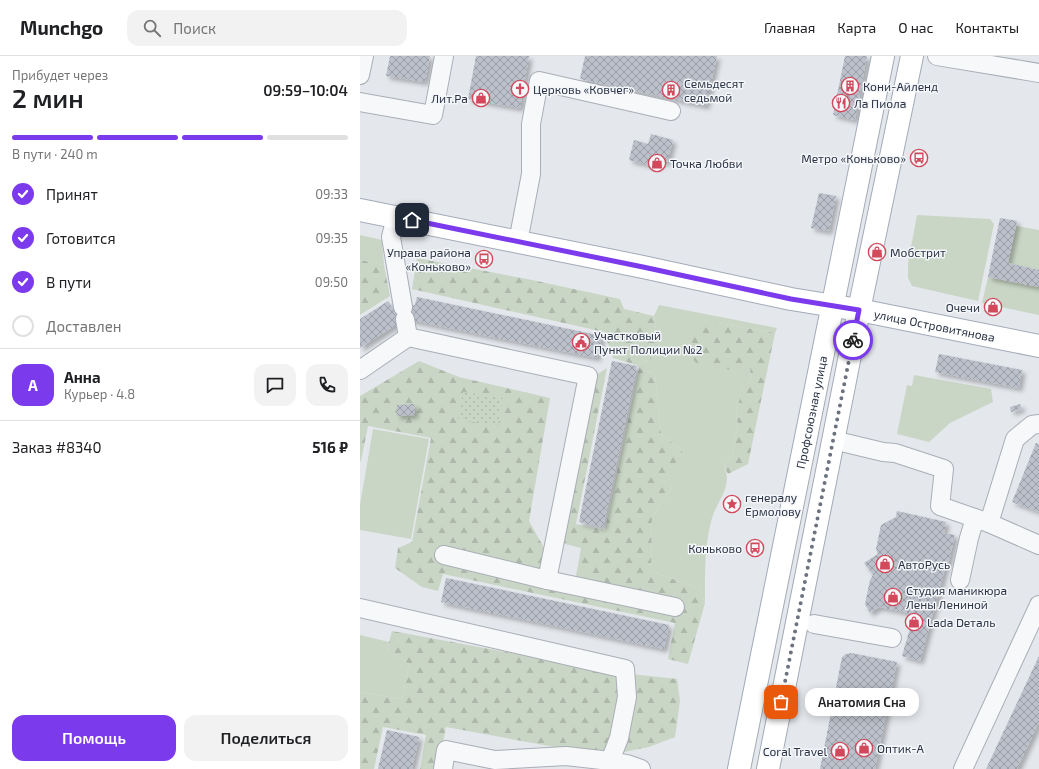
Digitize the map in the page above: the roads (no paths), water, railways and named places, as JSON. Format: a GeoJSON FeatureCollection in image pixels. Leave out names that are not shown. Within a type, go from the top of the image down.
{"type":"FeatureCollection","features":[{"type":"Feature","properties":{"kind":"main road","name":"Профсоюзная улица"},"geometry":{"type":"LineString","coordinates":[[739,769],[883,56]]}},
{"type":"Feature","properties":{"kind":"main road"},"geometry":{"type":"LineString","coordinates":[[768,769],[859,310],[912,56]]}},
{"type":"Feature","properties":{"kind":"main road","name":"улица Островитянова"},"geometry":{"type":"LineString","coordinates":[[360,210],[833,306],[1039,346]]}},
{"type":"Feature","properties":{"kind":"lane"},"geometry":{"type":"LineString","coordinates":[[360,75],[364,56]]}},
{"type":"Feature","properties":{"kind":"lane"},"geometry":{"type":"LineString","coordinates":[[360,102],[433,115],[444,56]]}},
{"type":"Feature","properties":{"kind":"lane"},"geometry":{"type":"LineString","coordinates":[[937,56],[1039,74]]}},
{"type":"Feature","properties":{"kind":"lane"},"geometry":{"type":"LineString","coordinates":[[518,242],[531,174],[531,124],[539,81],[671,111]]}},
{"type":"Feature","properties":{"kind":"lane"},"geometry":{"type":"LineString","coordinates":[[396,217],[391,237],[408,337]]}},
{"type":"Feature","properties":{"kind":"lane"},"geometry":{"type":"LineString","coordinates":[[360,370],[408,337],[588,376],[547,580]]}},
{"type":"Feature","properties":{"kind":"lane"},"geometry":{"type":"LineString","coordinates":[[960,580],[969,538],[982,520],[1015,439],[1032,425],[1039,424]]}},
{"type":"Feature","properties":{"kind":"lane"},"geometry":{"type":"LineString","coordinates":[[833,440],[884,452],[895,453],[944,469],[940,506],[982,520],[1039,544]]}},
{"type":"Feature","properties":{"kind":"lane"},"geometry":{"type":"LineString","coordinates":[[444,555],[547,580],[675,606]]}},
{"type":"Feature","properties":{"kind":"lane"},"geometry":{"type":"LineString","coordinates":[[963,769],[1039,605]]}},
{"type":"Feature","properties":{"kind":"lane"},"geometry":{"type":"LineString","coordinates":[[360,608],[625,669],[627,697],[619,738],[610,761]]}},
{"type":"Feature","properties":{"kind":"lane"},"geometry":{"type":"LineString","coordinates":[[814,624],[892,638]]}},
{"type":"Feature","properties":{"kind":"lane"},"geometry":{"type":"LineString","coordinates":[[443,769],[446,750],[500,764],[566,756],[610,761],[627,764],[640,769]]}},
{"type":"Feature","properties":{"kind":"place","name":"Кони-Айленд"},"geometry":{"type":"Point","coordinates":[850,86]}},
{"type":"Feature","properties":{"kind":"place","name":"Церковь «Ковчег»"},"geometry":{"type":"Point","coordinates":[520,89]}},
{"type":"Feature","properties":{"kind":"place","name":"Семьдесят седьмой"},"geometry":{"type":"Point","coordinates":[671,90]}},
{"type":"Feature","properties":{"kind":"place","name":"Лит.Ра"},"geometry":{"type":"Point","coordinates":[481,98]}},
{"type":"Feature","properties":{"kind":"place","name":"Ла Пиола"},"geometry":{"type":"Point","coordinates":[841,103]}},
{"type":"Feature","properties":{"kind":"place","name":"Метро «Коньково»"},"geometry":{"type":"Point","coordinates":[919,158]}},
{"type":"Feature","properties":{"kind":"place","name":"Точка Любви"},"geometry":{"type":"Point","coordinates":[657,163]}},
{"type":"Feature","properties":{"kind":"place","name":"Мобстрит"},"geometry":{"type":"Point","coordinates":[877,252]}},
{"type":"Feature","properties":{"kind":"place","name":"Управа района «Коньково»"},"geometry":{"type":"Point","coordinates":[484,259]}},
{"type":"Feature","properties":{"kind":"place","name":"Очечи"},"geometry":{"type":"Point","coordinates":[993,307]}},
{"type":"Feature","properties":{"kind":"place","name":"Участковый Пункт Полиции №2"},"geometry":{"type":"Point","coordinates":[581,342]}},
{"type":"Feature","properties":{"kind":"place","name":"генералу Ермолову"},"geometry":{"type":"Point","coordinates":[732,504]}},
{"type":"Feature","properties":{"kind":"place","name":"Коньково"},"geometry":{"type":"Point","coordinates":[755,548]}},
{"type":"Feature","properties":{"kind":"place","name":"АвтоРусь"},"geometry":{"type":"Point","coordinates":[885,564]}},
{"type":"Feature","properties":{"kind":"place","name":"Студия маникюра Лены Лениной"},"geometry":{"type":"Point","coordinates":[893,597]}},
{"type":"Feature","properties":{"kind":"place","name":"Lada Dеталь"},"geometry":{"type":"Point","coordinates":[914,622]}},
{"type":"Feature","properties":{"kind":"place","name":"Анатомия Сна"},"geometry":{"type":"Point","coordinates":[781,702]}},
{"type":"Feature","properties":{"kind":"place","name":"Оптик-А"},"geometry":{"type":"Point","coordinates":[864,748]}},
{"type":"Feature","properties":{"kind":"place","name":"Coral Travel"},"geometry":{"type":"Point","coordinates":[840,751]}}]}
